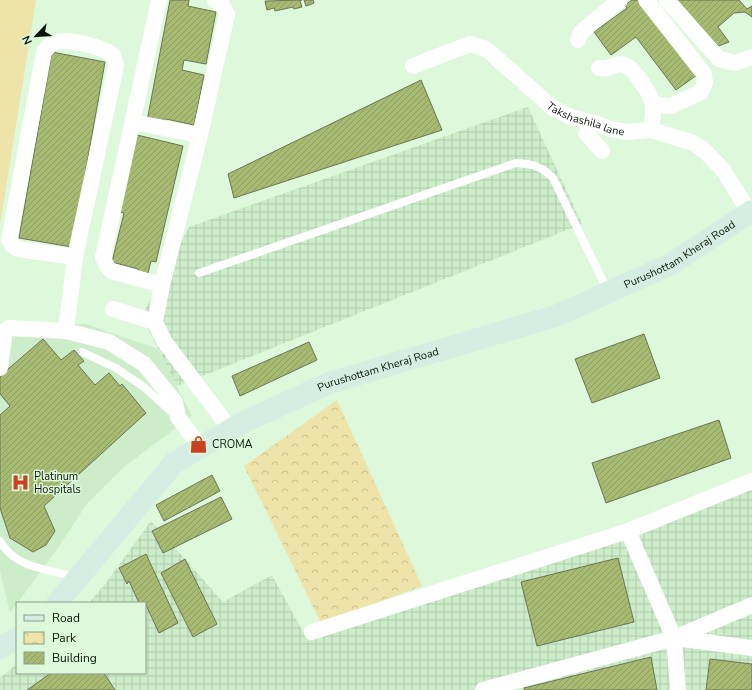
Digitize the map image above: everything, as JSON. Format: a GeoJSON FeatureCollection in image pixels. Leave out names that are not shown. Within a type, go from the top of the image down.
{"type":"FeatureCollection","features":[{"type":"Feature","properties":{"kind":"street"},"geometry":{"type":"LineString","coordinates":[[159,0],[103,257],[106,266],[111,271],[162,285]]}},
{"type":"Feature","properties":{"kind":"street"},"geometry":{"type":"LineString","coordinates":[[215,0],[223,6],[227,14],[200,135],[162,285],[155,322],[164,341],[231,430]]}},
{"type":"Feature","properties":{"kind":"street"},"geometry":{"type":"LineString","coordinates":[[578,40],[581,32],[620,0]]}},
{"type":"Feature","properties":{"kind":"street"},"geometry":{"type":"LineString","coordinates":[[646,0],[704,74],[706,83],[701,92],[670,106],[653,105]]}},
{"type":"Feature","properties":{"kind":"street"},"geometry":{"type":"LineString","coordinates":[[667,0],[719,59],[735,63],[752,57]]}},
{"type":"Feature","properties":{"kind":"street"},"geometry":{"type":"LineString","coordinates":[[66,331],[75,257],[116,66],[113,54],[104,48],[61,40],[51,44],[44,52],[10,240],[12,245],[18,249],[75,257]]}},
{"type":"Feature","properties":{"kind":"street","name":"Takshashila lane"},"geometry":{"type":"LineString","coordinates":[[413,66],[470,44],[477,45],[486,49],[553,108],[571,117],[598,124],[610,129],[627,132],[652,130],[694,143],[706,152],[724,170],[751,212]]}},
{"type":"Feature","properties":{"kind":"street"},"geometry":{"type":"LineString","coordinates":[[599,68],[604,70],[619,64],[625,64],[635,73],[650,97],[653,105],[652,130]]}},
{"type":"Feature","properties":{"kind":"street"},"geometry":{"type":"LineString","coordinates":[[133,122],[200,135]]}},
{"type":"Feature","properties":{"kind":"street"},"geometry":{"type":"LineString","coordinates":[[594,142],[610,129]]}},
{"type":"Feature","properties":{"kind":"street","name":"Purushottam Kheraj Road"},"geometry":{"type":"LineString","coordinates":[[58,602],[174,463],[200,447],[231,430],[329,383],[556,316],[671,264],[751,212]]}},
{"type":"Feature","properties":{"kind":"street"},"geometry":{"type":"LineString","coordinates":[[113,309],[155,322]]}},
{"type":"Feature","properties":{"kind":"street"},"geometry":{"type":"LineString","coordinates":[[0,368],[6,330],[9,328],[66,331],[109,342],[144,364],[175,402],[178,417],[200,447]]}},
{"type":"Feature","properties":{"kind":"street"},"geometry":{"type":"LineString","coordinates":[[312,632],[628,531],[752,481]]}},
{"type":"Feature","properties":{"kind":"street"},"geometry":{"type":"LineString","coordinates":[[628,531],[674,638],[678,690]]}},
{"type":"Feature","properties":{"kind":"street"},"geometry":{"type":"LineString","coordinates":[[483,690],[674,638],[752,606]]}},
{"type":"Feature","properties":{"kind":"street"},"geometry":{"type":"LineString","coordinates":[[674,638],[752,648]]}},
{"type":"Feature","properties":{"kind":"street"},"geometry":{"type":"LineString","coordinates":[[0,648],[16,639]]}},
{"type":"Feature","properties":{"kind":"lane"},"geometry":{"type":"LineString","coordinates":[[199,273],[516,163],[533,164],[543,168],[553,178],[609,292]]}},
{"type":"Feature","properties":{"kind":"lane"},"geometry":{"type":"LineString","coordinates":[[82,352],[116,368],[128,376],[144,387],[178,417]]}},
{"type":"Feature","properties":{"kind":"lane"},"geometry":{"type":"LineString","coordinates":[[0,541],[6,549],[25,564],[79,578]]}},
{"type":"Feature","properties":{"kind":"shaded area"},"geometry":{"type":"Polygon","coordinates":[[[528,107],[582,224],[177,386],[142,316],[189,227],[528,107]]]}},
{"type":"Feature","properties":{"kind":"shaded area"},"geometry":{"type":"Polygon","coordinates":[[[0,322],[86,324],[158,349],[192,416],[125,466],[86,505],[58,548],[18,602],[16,602],[16,605],[10,613],[0,571],[0,322]]]}},
{"type":"Feature","properties":{"kind":"shaded area"},"geometry":{"type":"Polygon","coordinates":[[[752,485],[752,690],[0,690],[0,678],[16,665],[16,674],[146,674],[146,602],[90,602],[106,583],[151,521],[223,602],[272,575],[308,641],[610,543],[752,485]]]}},
{"type":"Feature","properties":{"kind":"green space"},"geometry":{"type":"Polygon","coordinates":[[[0,0],[36,0],[0,225],[0,0]]]}},
{"type":"Feature","properties":{"kind":"green space"},"geometry":{"type":"Polygon","coordinates":[[[337,400],[422,586],[321,623],[244,466],[337,400]]]}},
{"type":"Feature","properties":{"kind":"building"},"geometry":{"type":"Polygon","coordinates":[[[170,0],[189,0],[188,6],[216,12],[206,64],[184,60],[182,70],[204,75],[194,125],[166,119],[165,125],[147,121],[170,0]]]}},
{"type":"Feature","properties":{"kind":"building"},"geometry":{"type":"Polygon","coordinates":[[[302,0],[300,1],[302,7],[294,9],[293,7],[275,11],[274,8],[267,10],[265,1],[302,0]]]}},
{"type":"Feature","properties":{"kind":"building"},"geometry":{"type":"Polygon","coordinates":[[[304,0],[313,0],[314,3],[306,6],[304,0]]]}},
{"type":"Feature","properties":{"kind":"building"},"geometry":{"type":"Polygon","coordinates":[[[632,0],[641,0],[697,75],[676,90],[636,37],[611,55],[594,32],[627,8],[625,5],[632,0]]]}},
{"type":"Feature","properties":{"kind":"building"},"geometry":{"type":"Polygon","coordinates":[[[675,0],[739,0],[747,9],[752,6],[752,17],[745,12],[734,13],[718,27],[729,42],[716,47],[675,0]]]}},
{"type":"Feature","properties":{"kind":"building"},"geometry":{"type":"Polygon","coordinates":[[[52,52],[105,62],[72,247],[19,238],[52,52]]]}},
{"type":"Feature","properties":{"kind":"building"},"geometry":{"type":"Polygon","coordinates":[[[421,80],[442,130],[234,198],[228,174],[421,80]]]}},
{"type":"Feature","properties":{"kind":"building"},"geometry":{"type":"Polygon","coordinates":[[[137,135],[183,146],[156,262],[151,261],[148,273],[112,262],[124,213],[119,212],[137,135]]]}},
{"type":"Feature","properties":{"kind":"building"},"geometry":{"type":"Polygon","coordinates":[[[644,334],[660,378],[592,403],[575,359],[644,334]]]}},
{"type":"Feature","properties":{"kind":"building"},"geometry":{"type":"Polygon","coordinates":[[[43,339],[61,360],[74,350],[84,361],[78,365],[95,385],[109,373],[120,386],[122,384],[146,413],[44,506],[55,531],[46,545],[33,552],[10,538],[0,508],[0,415],[10,406],[0,394],[0,376],[43,339]]]}},
{"type":"Feature","properties":{"kind":"building"},"geometry":{"type":"Polygon","coordinates":[[[309,342],[317,360],[240,396],[232,376],[309,342]]]}},
{"type":"Feature","properties":{"kind":"building"},"geometry":{"type":"Polygon","coordinates":[[[719,420],[731,458],[606,503],[592,463],[719,420]]]}},
{"type":"Feature","properties":{"kind":"building"},"geometry":{"type":"Polygon","coordinates":[[[212,475],[220,491],[164,521],[156,505],[212,475]]]}},
{"type":"Feature","properties":{"kind":"building"},"geometry":{"type":"Polygon","coordinates":[[[221,497],[232,519],[163,553],[152,531],[221,497]]]}},
{"type":"Feature","properties":{"kind":"building"},"geometry":{"type":"Polygon","coordinates":[[[146,554],[178,623],[159,633],[146,605],[146,602],[139,602],[129,581],[127,584],[119,568],[146,554]]]}},
{"type":"Feature","properties":{"kind":"building"},"geometry":{"type":"Polygon","coordinates":[[[618,558],[634,622],[537,646],[521,582],[618,558]]]}},
{"type":"Feature","properties":{"kind":"building"},"geometry":{"type":"Polygon","coordinates":[[[185,559],[217,624],[193,637],[161,573],[185,559]]]}},
{"type":"Feature","properties":{"kind":"building"},"geometry":{"type":"Polygon","coordinates":[[[651,657],[657,690],[525,690],[524,688],[651,657]]]}},
{"type":"Feature","properties":{"kind":"building"},"geometry":{"type":"Polygon","coordinates":[[[710,659],[752,664],[752,690],[706,690],[710,659]]]}},
{"type":"Feature","properties":{"kind":"building"},"geometry":{"type":"Polygon","coordinates":[[[50,674],[105,674],[115,690],[27,690],[50,674]]]}},
{"type":"Feature","properties":{"kind":"place","name":"CROMA"},"geometry":{"type":"Point","coordinates":[199,444]}},
{"type":"Feature","properties":{"kind":"place","name":"Platinum Hospitals"},"geometry":{"type":"Point","coordinates":[21,482]}}]}
